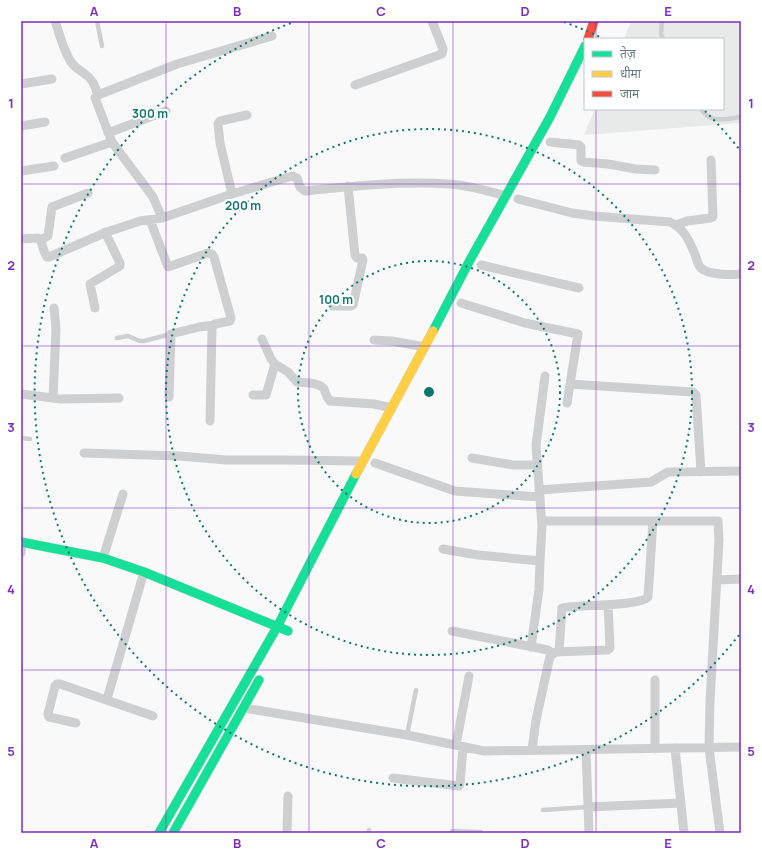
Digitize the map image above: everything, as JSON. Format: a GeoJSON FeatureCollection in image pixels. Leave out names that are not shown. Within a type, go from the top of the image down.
{"type":"FeatureCollection","features":[{"type":"Feature","properties":{"kind":"main road"},"geometry":{"type":"LineString","coordinates":[[588,38],[594,21]]}},
{"type":"Feature","properties":{"kind":"main road"},"geometry":{"type":"LineString","coordinates":[[159,833],[277,627],[362,461],[425,347],[470,260],[550,117],[584,48]]}},
{"type":"Feature","properties":{"kind":"main road"},"geometry":{"type":"LineString","coordinates":[[369,474],[377,460]]}},
{"type":"Feature","properties":{"kind":"main road"},"geometry":{"type":"LineString","coordinates":[[22,542],[103,558],[144,572],[287,631]]}},
{"type":"Feature","properties":{"kind":"main road"},"geometry":{"type":"LineString","coordinates":[[173,833],[265,670]]}},
{"type":"Feature","properties":{"kind":"street"},"geometry":{"type":"LineString","coordinates":[[55,21],[64,48],[71,62],[77,70],[89,76],[98,95]]}},
{"type":"Feature","properties":{"kind":"street"},"geometry":{"type":"LineString","coordinates":[[354,86],[442,54],[443,49],[432,21]]}},
{"type":"Feature","properties":{"kind":"street"},"geometry":{"type":"LineString","coordinates":[[162,218],[153,197],[110,137],[95,98],[98,95],[190,60],[272,36]]}},
{"type":"Feature","properties":{"kind":"street"},"geometry":{"type":"LineString","coordinates":[[21,84],[52,79]]}},
{"type":"Feature","properties":{"kind":"street"},"geometry":{"type":"LineString","coordinates":[[65,158],[166,111]]}},
{"type":"Feature","properties":{"kind":"street"},"geometry":{"type":"LineString","coordinates":[[232,194],[220,143],[218,124],[220,121],[246,115]]}},
{"type":"Feature","properties":{"kind":"street"},"geometry":{"type":"LineString","coordinates":[[21,126],[45,122]]}},
{"type":"Feature","properties":{"kind":"street"},"geometry":{"type":"LineString","coordinates":[[550,142],[580,145],[581,161],[583,162],[655,170]]}},
{"type":"Feature","properties":{"kind":"street"},"geometry":{"type":"LineString","coordinates":[[676,225],[687,221],[713,217],[711,160]]}},
{"type":"Feature","properties":{"kind":"street"},"geometry":{"type":"LineString","coordinates":[[21,171],[54,166]]}},
{"type":"Feature","properties":{"kind":"street"},"geometry":{"type":"LineString","coordinates":[[40,240],[43,253],[49,257],[105,232],[133,223],[162,218],[232,194],[292,176],[297,178],[300,187],[305,191],[348,186],[450,184],[506,196]]}},
{"type":"Feature","properties":{"kind":"street"},"geometry":{"type":"LineString","coordinates":[[333,306],[353,305],[363,260],[362,258],[357,258],[355,256],[348,186]]}},
{"type":"Feature","properties":{"kind":"street"},"geometry":{"type":"LineString","coordinates":[[21,239],[35,238],[40,240],[48,236],[52,207],[88,193]]}},
{"type":"Feature","properties":{"kind":"street"},"geometry":{"type":"LineString","coordinates":[[518,199],[572,213],[670,222],[682,230],[689,240],[701,268],[707,272],[713,273],[732,275],[741,274]]}},
{"type":"Feature","properties":{"kind":"street"},"geometry":{"type":"LineString","coordinates":[[150,220],[168,267],[208,253],[212,254],[231,318],[230,320],[214,325],[171,334],[170,397]]}},
{"type":"Feature","properties":{"kind":"street"},"geometry":{"type":"LineString","coordinates":[[95,308],[90,284],[120,266],[120,263],[105,232]]}},
{"type":"Feature","properties":{"kind":"street"},"geometry":{"type":"LineString","coordinates":[[481,265],[579,288]]}},
{"type":"Feature","properties":{"kind":"street"},"geometry":{"type":"LineString","coordinates":[[461,304],[524,323],[578,334],[567,403]]}},
{"type":"Feature","properties":{"kind":"street"},"geometry":{"type":"LineString","coordinates":[[52,398],[56,329],[54,308]]}},
{"type":"Feature","properties":{"kind":"street"},"geometry":{"type":"LineString","coordinates":[[210,421],[211,342],[212,328],[214,325]]}},
{"type":"Feature","properties":{"kind":"street"},"geometry":{"type":"LineString","coordinates":[[262,340],[275,364],[288,372],[297,382],[320,385],[324,389],[327,398],[330,401],[374,404],[392,408]]}},
{"type":"Feature","properties":{"kind":"street"},"geometry":{"type":"LineString","coordinates":[[374,340],[392,341],[425,347]]}},
{"type":"Feature","properties":{"kind":"street"},"geometry":{"type":"LineString","coordinates":[[253,395],[266,395],[275,364]]}},
{"type":"Feature","properties":{"kind":"street"},"geometry":{"type":"LineString","coordinates":[[531,647],[539,589],[542,522],[536,446],[545,376]]}},
{"type":"Feature","properties":{"kind":"street"},"geometry":{"type":"LineString","coordinates":[[570,384],[693,392],[696,395],[701,472]]}},
{"type":"Feature","properties":{"kind":"street"},"geometry":{"type":"LineString","coordinates":[[21,394],[62,399],[119,398]]}},
{"type":"Feature","properties":{"kind":"street"},"geometry":{"type":"LineString","coordinates":[[84,453],[179,456],[226,460],[362,461]]}},
{"type":"Feature","properties":{"kind":"street"},"geometry":{"type":"LineString","coordinates":[[472,458],[514,465],[537,466]]}},
{"type":"Feature","properties":{"kind":"street"},"geometry":{"type":"LineString","coordinates":[[377,460],[455,491],[539,494],[651,482],[668,472],[741,471]]}},
{"type":"Feature","properties":{"kind":"street"},"geometry":{"type":"LineString","coordinates":[[103,558],[123,494]]}},
{"type":"Feature","properties":{"kind":"street"},"geometry":{"type":"LineString","coordinates":[[532,750],[536,720],[550,656],[556,652],[562,608],[608,605],[642,600],[648,597],[653,521]]}},
{"type":"Feature","properties":{"kind":"street"},"geometry":{"type":"LineString","coordinates":[[542,522],[718,521],[720,540],[710,701],[709,748],[720,833]]}},
{"type":"Feature","properties":{"kind":"street"},"geometry":{"type":"LineString","coordinates":[[21,553],[22,542]]}},
{"type":"Feature","properties":{"kind":"street"},"geometry":{"type":"LineString","coordinates":[[443,549],[478,555],[540,561]]}},
{"type":"Feature","properties":{"kind":"street"},"geometry":{"type":"LineString","coordinates":[[107,699],[144,572]]}},
{"type":"Feature","properties":{"kind":"street"},"geometry":{"type":"LineString","coordinates":[[717,580],[741,579]]}},
{"type":"Feature","properties":{"kind":"street"},"geometry":{"type":"LineString","coordinates":[[452,631],[556,652],[608,650],[610,648],[608,605]]}},
{"type":"Feature","properties":{"kind":"street"},"geometry":{"type":"LineString","coordinates":[[393,778],[459,786],[460,746],[469,676]]}},
{"type":"Feature","properties":{"kind":"street"},"geometry":{"type":"LineString","coordinates":[[654,680],[655,749]]}},
{"type":"Feature","properties":{"kind":"street"},"geometry":{"type":"LineString","coordinates":[[76,723],[50,717],[48,714],[55,686],[57,684],[107,699],[153,716]]}},
{"type":"Feature","properties":{"kind":"street"},"geometry":{"type":"LineString","coordinates":[[244,708],[407,735],[484,751],[741,747]]}},
{"type":"Feature","properties":{"kind":"street"},"geometry":{"type":"LineString","coordinates":[[675,748],[684,833]]}},
{"type":"Feature","properties":{"kind":"street"},"geometry":{"type":"LineString","coordinates":[[586,750],[589,833]]}},
{"type":"Feature","properties":{"kind":"street"},"geometry":{"type":"LineString","coordinates":[[286,833],[288,796]]}},
{"type":"Feature","properties":{"kind":"street"},"geometry":{"type":"LineString","coordinates":[[588,808],[681,803]]}},
{"type":"Feature","properties":{"kind":"lane"},"geometry":{"type":"LineString","coordinates":[[97,21],[102,46]]}},
{"type":"Feature","properties":{"kind":"lane"},"geometry":{"type":"LineString","coordinates":[[662,21],[661,34],[663,38]]}},
{"type":"Feature","properties":{"kind":"lane"},"geometry":{"type":"LineString","coordinates":[[702,110],[704,114],[716,120],[741,117]]}},
{"type":"Feature","properties":{"kind":"lane"},"geometry":{"type":"LineString","coordinates":[[117,338],[128,336],[144,341],[171,334]]}},
{"type":"Feature","properties":{"kind":"lane"},"geometry":{"type":"LineString","coordinates":[[21,438],[30,439]]}},
{"type":"Feature","properties":{"kind":"lane"},"geometry":{"type":"LineString","coordinates":[[407,735],[416,690]]}},
{"type":"Feature","properties":{"kind":"lane"},"geometry":{"type":"LineString","coordinates":[[543,810],[588,808]]}},
{"type":"Feature","properties":{"kind":"lane"},"geometry":{"type":"LineString","coordinates":[[450,833],[452,831],[482,832]]}},
{"type":"Feature","properties":{"kind":"shaded area"},"geometry":{"type":"Polygon","coordinates":[[[631,21],[741,21],[741,123],[584,135],[595,110],[724,110],[724,38],[624,38],[631,21]]]}},
{"type":"Feature","properties":{"kind":"traffic: fast"},"geometry":{"type":"LineString","coordinates":[[433,331],[470,260],[550,117],[584,48]]}},
{"type":"Feature","properties":{"kind":"traffic: fast"},"geometry":{"type":"LineString","coordinates":[[159,833],[277,627],[356,474]]}},
{"type":"Feature","properties":{"kind":"traffic: fast"},"geometry":{"type":"LineString","coordinates":[[21,542],[103,558],[144,572],[288,631]]}},
{"type":"Feature","properties":{"kind":"traffic: fast"},"geometry":{"type":"LineString","coordinates":[[173,833],[259,680]]}},
{"type":"Feature","properties":{"kind":"traffic: slow"},"geometry":{"type":"LineString","coordinates":[[356,474],[433,331]]}},
{"type":"Feature","properties":{"kind":"traffic: jam"},"geometry":{"type":"LineString","coordinates":[[588,38],[594,21]]}}]}
